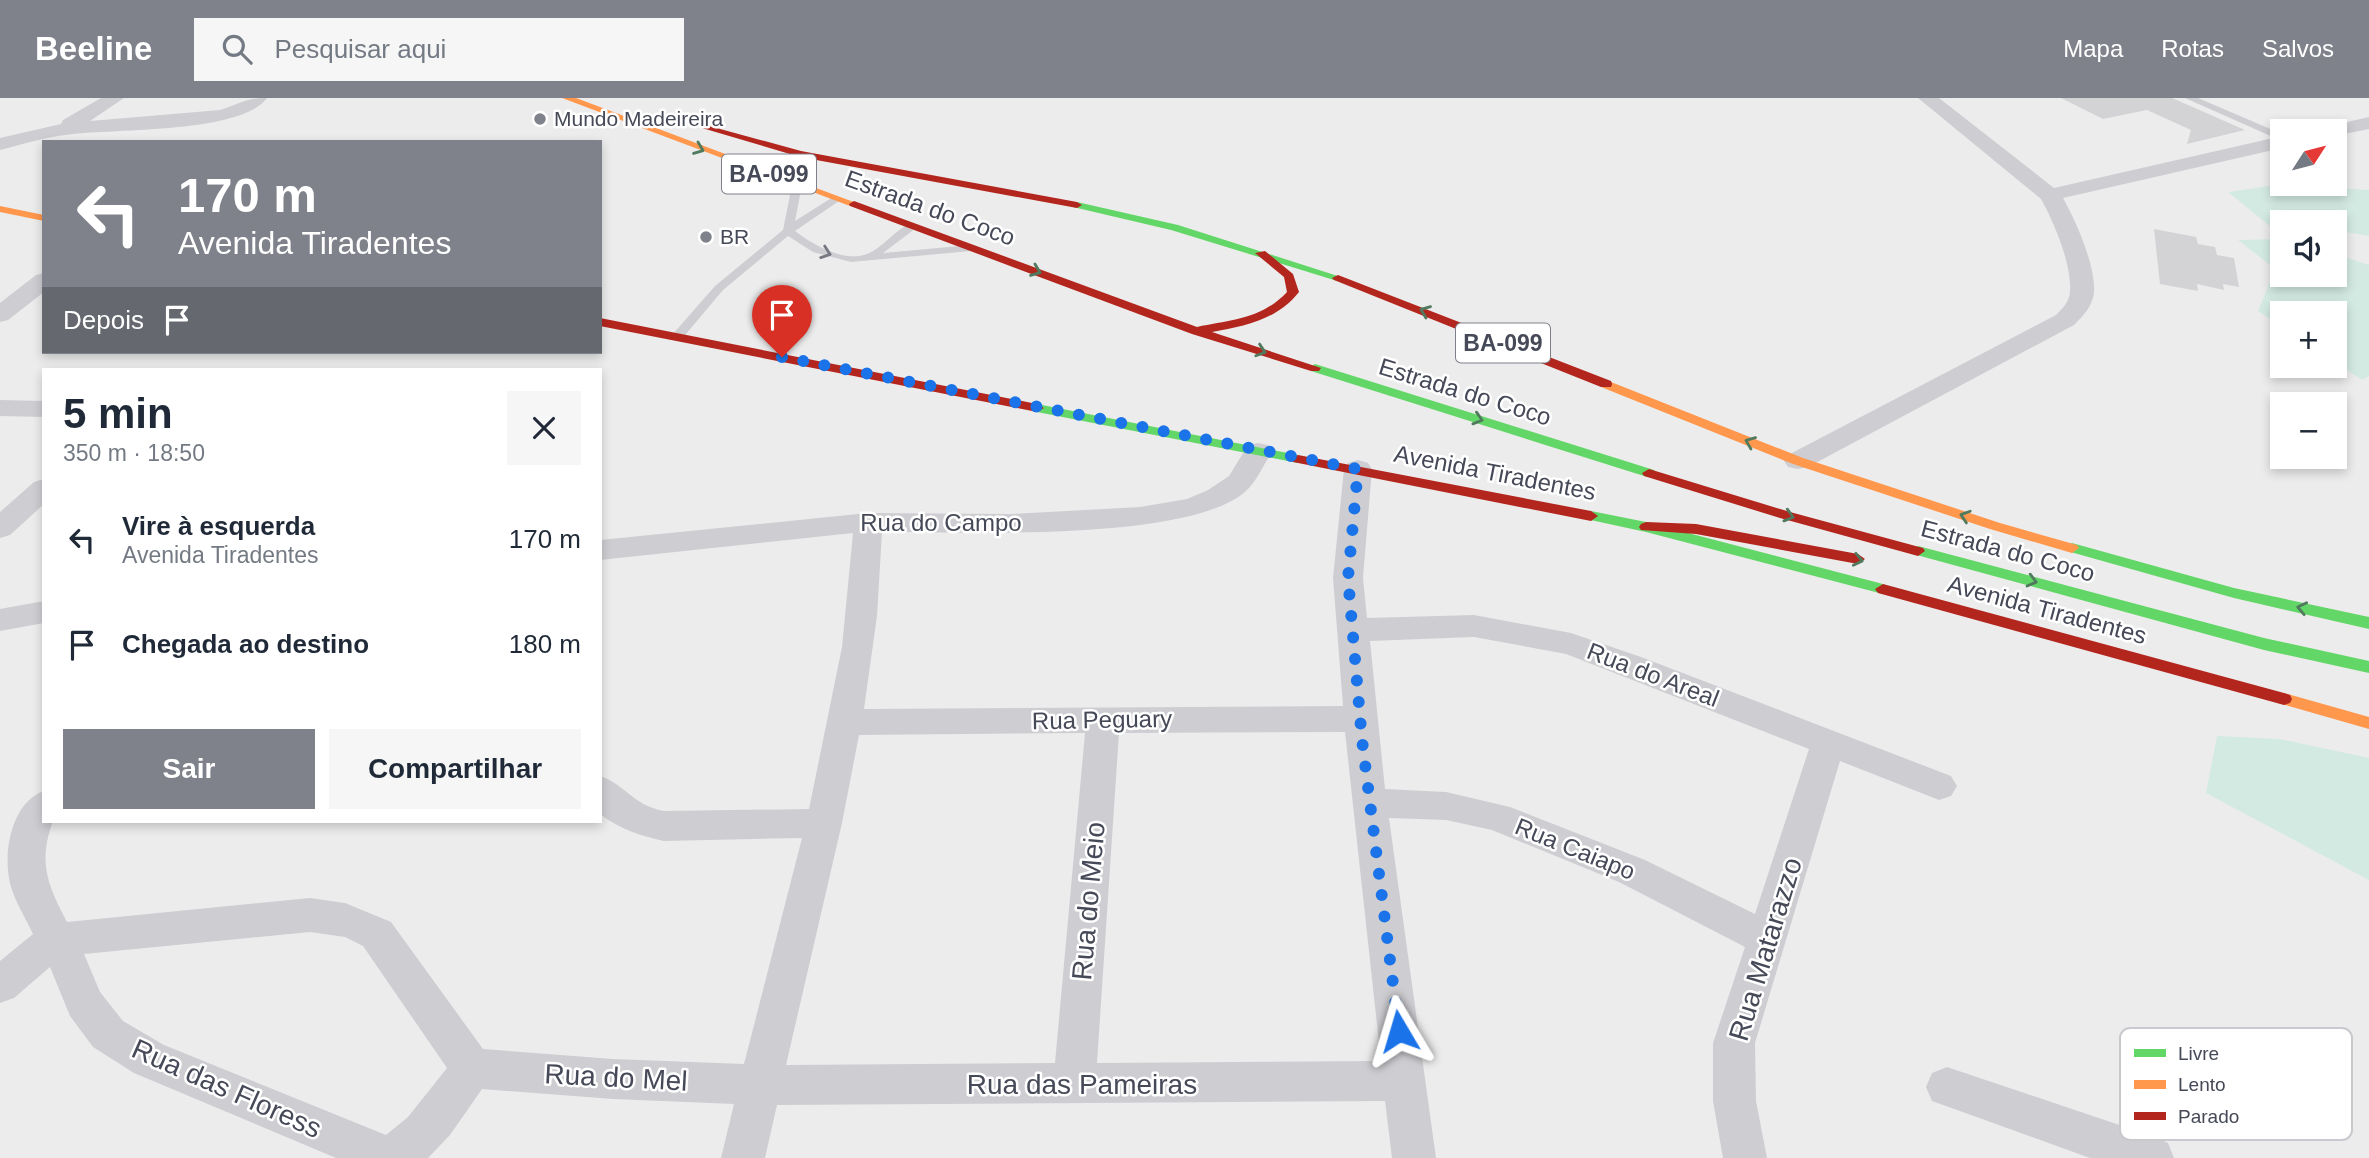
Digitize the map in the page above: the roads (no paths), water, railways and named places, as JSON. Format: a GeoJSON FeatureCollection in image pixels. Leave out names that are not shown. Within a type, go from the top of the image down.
{"type":"FeatureCollection","features":[{"type":"Feature","properties":{"kind":"main road","name":"Estrada do Coco"},"geometry":{"type":"LineString","coordinates":[[566,98],[1196,331],[1785,515],[2264,644],[2369,667]]}},
{"type":"Feature","properties":{"kind":"main road","name":"Estrada do Coco"},"geometry":{"type":"LineString","coordinates":[[685,119],[800,154],[1022,192],[1174,227],[1260,252],[1355,283],[1798,461],[1995,526],[2221,590],[2369,623]]}},
{"type":"Feature","properties":{"kind":"main road"},"geometry":{"type":"LineString","coordinates":[[4,213],[42,218]]}},
{"type":"Feature","properties":{"kind":"main road"},"geometry":{"type":"LineString","coordinates":[[1196,331],[1261,318],[1285,305],[1293,292],[1289,276],[1260,252]]}},
{"type":"Feature","properties":{"kind":"main road","name":"Avenida Tiradentes"},"geometry":{"type":"LineString","coordinates":[[602,323],[1646,527],[1900,593],[2369,723]]}},
{"type":"Feature","properties":{"kind":"main road"},"geometry":{"type":"LineString","coordinates":[[1646,527],[1709,531],[1872,562]]}},
{"type":"Feature","properties":{"kind":"main road"},"geometry":{"type":"LineString","coordinates":[[1929,570],[1991,570]]}},
{"type":"Feature","properties":{"kind":"street"},"geometry":{"type":"LineString","coordinates":[[60,130],[115,98]]}},
{"type":"Feature","properties":{"kind":"street"},"geometry":{"type":"LineString","coordinates":[[0,144],[60,130],[222,116],[242,110],[258,98]]}},
{"type":"Feature","properties":{"kind":"street"},"geometry":{"type":"LineString","coordinates":[[1798,461],[2065,320],[2077,309],[2082,294],[2081,277],[2064,220],[2050,195],[1927,98]]}},
{"type":"Feature","properties":{"kind":"street"},"geometry":{"type":"LineString","coordinates":[[2347,128],[2369,123]]}},
{"type":"Feature","properties":{"kind":"street"},"geometry":{"type":"LineString","coordinates":[[2050,195],[2270,143]]}},
{"type":"Feature","properties":{"kind":"street"},"geometry":{"type":"LineString","coordinates":[[0,315],[42,282]]}},
{"type":"Feature","properties":{"kind":"street"},"geometry":{"type":"LineString","coordinates":[[0,408],[42,409]]}},
{"type":"Feature","properties":{"kind":"street","name":"Rua do Campo"},"geometry":{"type":"LineString","coordinates":[[602,550],[868,522],[1077,521],[1140,516],[1193,507],[1218,496],[1238,482],[1258,451]]}},
{"type":"Feature","properties":{"kind":"street"},"geometry":{"type":"LineString","coordinates":[[1358,469],[1348,578],[1360,719],[1414,1158]]}},
{"type":"Feature","properties":{"kind":"street"},"geometry":{"type":"LineString","coordinates":[[0,527],[42,490]]}},
{"type":"Feature","properties":{"kind":"street"},"geometry":{"type":"LineString","coordinates":[[743,1158],[824,823],[845,722],[864,610],[868,522]]}},
{"type":"Feature","properties":{"kind":"street"},"geometry":{"type":"LineString","coordinates":[[0,620],[42,612]]}},
{"type":"Feature","properties":{"kind":"street","name":"Rua do Areal"},"geometry":{"type":"LineString","coordinates":[[1354,630],[1474,626],[1571,644],[1630,664],[1939,786]]}},
{"type":"Feature","properties":{"kind":"street","name":"Rua do Meio"},"geometry":{"type":"LineString","coordinates":[[1073,1083],[1103,719]]}},
{"type":"Feature","properties":{"kind":"street","name":"Rua Peguary"},"geometry":{"type":"LineString","coordinates":[[845,722],[1360,719]]}},
{"type":"Feature","properties":{"kind":"street","name":"Rua Matarazzo"},"geometry":{"type":"LineString","coordinates":[[1745,1158],[1735,1123],[1731,1080],[1734,1043],[1828,744]]}},
{"type":"Feature","properties":{"kind":"street"},"geometry":{"type":"LineString","coordinates":[[602,792],[619,811],[639,821],[664,826],[824,823]]}},
{"type":"Feature","properties":{"kind":"street","name":"Rua Caiapo"},"geometry":{"type":"LineString","coordinates":[[1370,803],[1446,806],[1497,817],[1632,871],[1767,939]]}},
{"type":"Feature","properties":{"kind":"street","name":"Rua das Floress"},"geometry":{"type":"LineString","coordinates":[[42,808],[35,819],[25,855],[30,889],[54,940],[72,970],[84,1003],[108,1034],[149,1059],[400,1154]]}},
{"type":"Feature","properties":{"kind":"street"},"geometry":{"type":"LineString","coordinates":[[0,985],[54,940],[310,915],[335,916],[358,923],[377,934],[472,1068],[419,1139],[400,1154]]}},
{"type":"Feature","properties":{"kind":"street","name":"Rua do Mel"},"geometry":{"type":"LineString","coordinates":[[472,1068],[613,1079],[760,1085]]}},
{"type":"Feature","properties":{"kind":"street","name":"Rua das Pameiras"},"geometry":{"type":"LineString","coordinates":[[760,1085],[1265,1084],[1405,1081]]}},
{"type":"Feature","properties":{"kind":"street"},"geometry":{"type":"LineString","coordinates":[[1947,1087],[2152,1158]]}},
{"type":"Feature","properties":{"kind":"lane"},"geometry":{"type":"LineString","coordinates":[[2190,98],[2270,135]]}},
{"type":"Feature","properties":{"kind":"lane"},"geometry":{"type":"LineString","coordinates":[[788,231],[797,184]]}},
{"type":"Feature","properties":{"kind":"lane"},"geometry":{"type":"LineString","coordinates":[[677,337],[719,288],[788,231],[837,199]]}},
{"type":"Feature","properties":{"kind":"lane"},"geometry":{"type":"LineString","coordinates":[[870,257],[912,226]]}},
{"type":"Feature","properties":{"kind":"lane"},"geometry":{"type":"LineString","coordinates":[[788,231],[804,245],[833,256],[851,259],[972,248]]}},
{"type":"Feature","properties":{"kind":"place","name":"Mundo Madeireira"},"geometry":{"type":"Point","coordinates":[540,119]}},
{"type":"Feature","properties":{"kind":"place","name":"BR"},"geometry":{"type":"Point","coordinates":[706,237]}}]}
